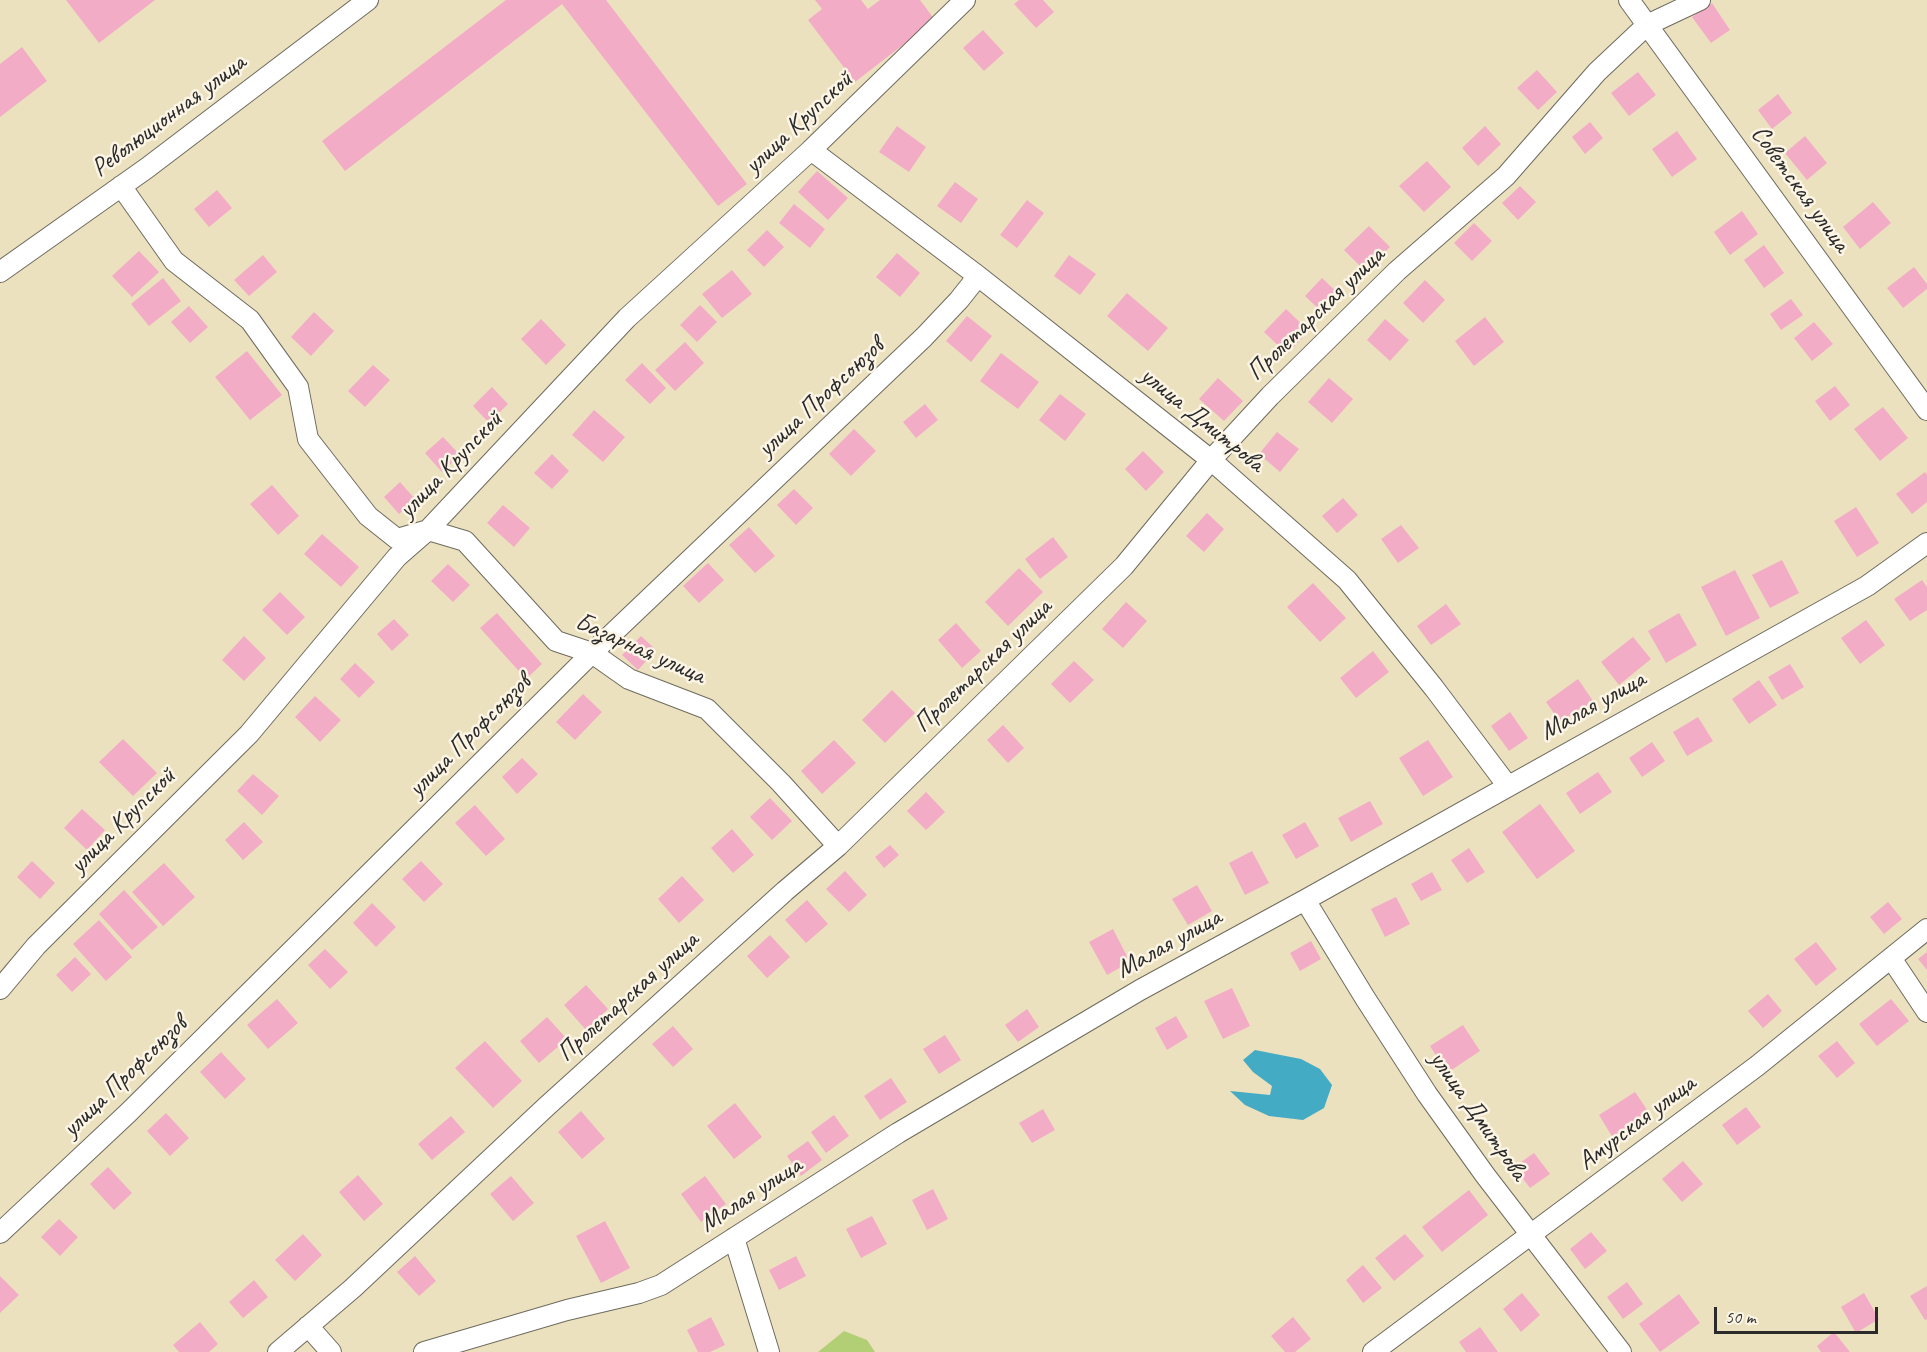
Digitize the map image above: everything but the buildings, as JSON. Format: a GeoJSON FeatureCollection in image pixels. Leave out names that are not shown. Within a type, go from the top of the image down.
{"type":"FeatureCollection","features":[{"type":"Feature","properties":{"kind":"street","name":"Революционная улица"},"geometry":{"type":"LineString","coordinates":[[0,272],[121,186],[368,0]]}},
{"type":"Feature","properties":{"kind":"street","name":"улица Крупской"},"geometry":{"type":"LineString","coordinates":[[0,990],[36,945],[249,734],[397,557],[428,530],[627,318],[812,150],[965,0]]}},
{"type":"Feature","properties":{"kind":"street","name":"Советская улица"},"geometry":{"type":"LineString","coordinates":[[1629,0],[1927,410]]}},
{"type":"Feature","properties":{"kind":"street","name":"Пролетарская улица"},"geometry":{"type":"LineString","coordinates":[[278,1352],[353,1288],[556,1098],[838,846],[1124,566],[1211,460],[1270,396],[1398,271],[1506,176],[1597,72],[1647,25],[1700,0]]}},
{"type":"Feature","properties":{"kind":"street","name":"улица Дмитрова"},"geometry":{"type":"LineString","coordinates":[[812,150],[978,276],[1211,460],[1347,580],[1434,688],[1507,785]]}},
{"type":"Feature","properties":{"kind":"street"},"geometry":{"type":"LineString","coordinates":[[121,186],[174,261],[250,320],[298,387],[308,439],[368,516],[396,539],[428,530]]}},
{"type":"Feature","properties":{"kind":"street","name":"улица Профсоюзов"},"geometry":{"type":"LineString","coordinates":[[0,1233],[128,1113],[592,653],[924,337],[978,276]]}},
{"type":"Feature","properties":{"kind":"street","name":"Базарная улица"},"geometry":{"type":"LineString","coordinates":[[428,530],[465,541],[556,641],[592,653],[629,679],[707,709],[781,783],[838,846]]}},
{"type":"Feature","properties":{"kind":"street","name":"Малая улица"},"geometry":{"type":"LineString","coordinates":[[424,1352],[661,1285],[898,1133],[1140,990],[1867,586],[1927,543]]}},
{"type":"Feature","properties":{"kind":"street","name":"улица Дмитрова"},"geometry":{"type":"LineString","coordinates":[[1305,900],[1427,1094],[1485,1175],[1621,1352]]}},
{"type":"Feature","properties":{"kind":"street","name":"Амурская улица"},"geometry":{"type":"LineString","coordinates":[[1373,1352],[1757,1066],[1927,929]]}},
{"type":"Feature","properties":{"kind":"street"},"geometry":{"type":"LineString","coordinates":[[1891,958],[1927,1012]]}},
{"type":"Feature","properties":{"kind":"street"},"geometry":{"type":"LineString","coordinates":[[734,1238],[769,1352]]}},
{"type":"Feature","properties":{"kind":"street"},"geometry":{"type":"LineString","coordinates":[[308,1326],[331,1352]]}},
{"type":"Feature","properties":{"kind":"green space"},"geometry":{"type":"Polygon","coordinates":[[[844,1331],[867,1340],[875,1352],[818,1352],[844,1331]]]}},
{"type":"Feature","properties":{"kind":"water"},"geometry":{"type":"Polygon","coordinates":[[[1255,1050],[1301,1059],[1320,1069],[1332,1085],[1324,1108],[1303,1120],[1269,1116],[1245,1105],[1230,1091],[1270,1095],[1272,1086],[1253,1072],[1243,1060],[1255,1050]]]}}]}
